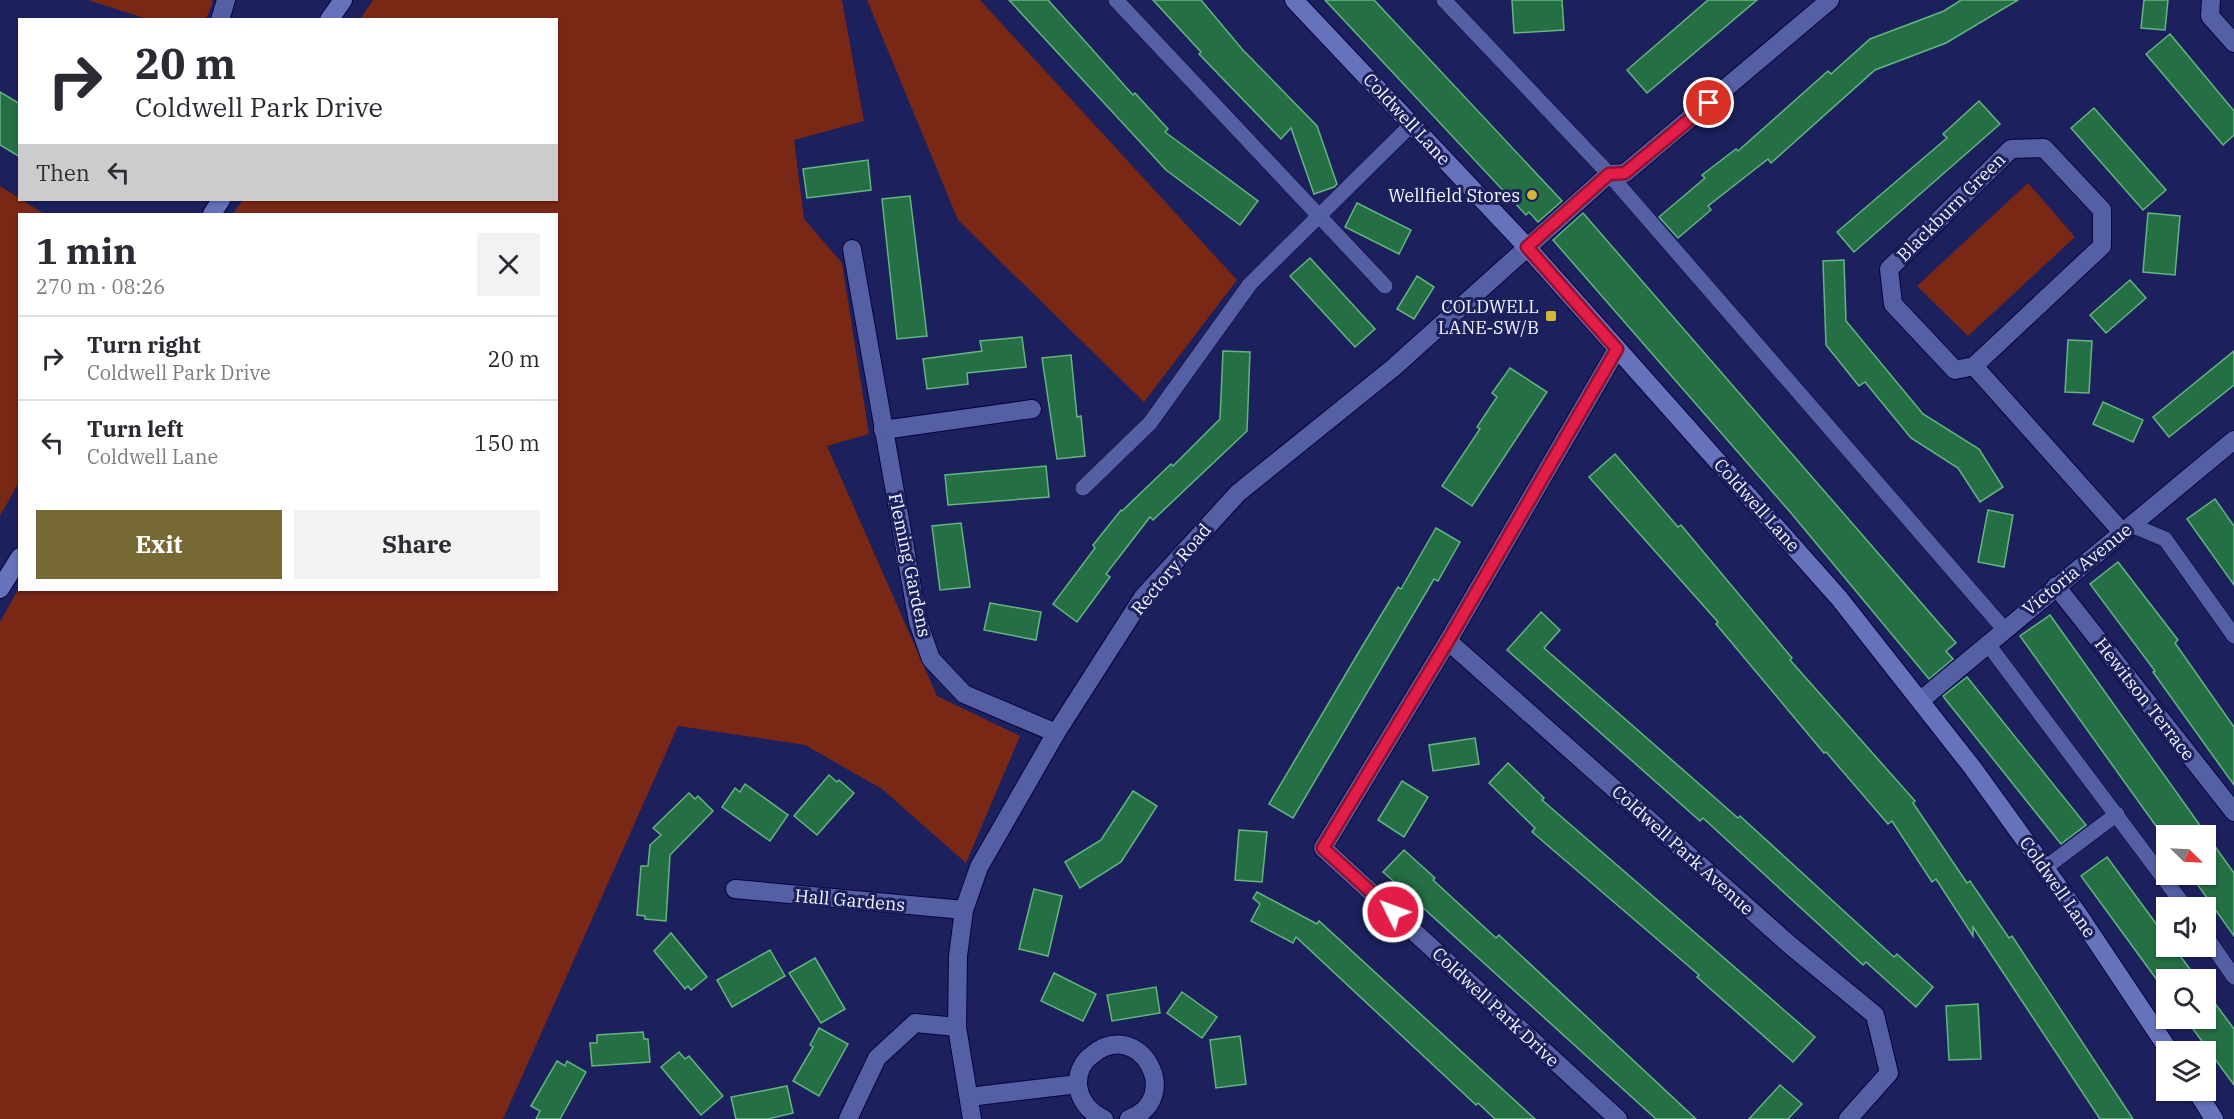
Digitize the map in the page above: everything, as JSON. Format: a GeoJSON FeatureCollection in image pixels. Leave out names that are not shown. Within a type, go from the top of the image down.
{"type":"FeatureCollection","features":[{"type":"Feature","properties":{"kind":"street"},"geometry":{"type":"LineString","coordinates":[[221,18],[226,0]]}},
{"type":"Feature","properties":{"kind":"street"},"geometry":{"type":"LineString","coordinates":[[330,18],[343,0]]}},
{"type":"Feature","properties":{"kind":"street","name":"Coldwell Lane"},"geometry":{"type":"LineString","coordinates":[[1294,0],[1527,247],[1839,598],[1921,700],[2045,868],[2163,1041]]}},
{"type":"Feature","properties":{"kind":"street"},"geometry":{"type":"LineString","coordinates":[[1609,174],[1625,173],[1830,0]]}},
{"type":"Feature","properties":{"kind":"street"},"geometry":{"type":"LineString","coordinates":[[2211,0],[2210,15],[2234,43]]}},
{"type":"Feature","properties":{"kind":"street","name":"Blackburn Green"},"geometry":{"type":"LineString","coordinates":[[2044,148],[2102,210],[2102,246],[1974,366],[1955,370],[1893,304],[1889,269],[2011,149],[2044,148]]}},
{"type":"Feature","properties":{"kind":"street","name":"Rectory Road"},"geometry":{"type":"LineString","coordinates":[[972,1119],[957,1026],[958,956],[964,910],[979,867],[1056,733],[1143,597],[1238,493],[1393,368],[1609,174]]}},
{"type":"Feature","properties":{"kind":"street","name":"Fleming Gardens"},"geometry":{"type":"LineString","coordinates":[[852,249],[918,622],[931,659],[964,694],[1056,733]]}},
{"type":"Feature","properties":{"kind":"street","name":"Coldwell Park Drive"},"geometry":{"type":"LineString","coordinates":[[1617,349],[1448,641],[1323,848],[1618,1119]]}},
{"type":"Feature","properties":{"kind":"street"},"geometry":{"type":"LineString","coordinates":[[1974,366],[2126,528]]}},
{"type":"Feature","properties":{"kind":"street"},"geometry":{"type":"LineString","coordinates":[[884,430],[1032,409]]}},
{"type":"Feature","properties":{"kind":"street","name":"Victoria Avenue"},"geometry":{"type":"LineString","coordinates":[[1921,700],[2234,440]]}},
{"type":"Feature","properties":{"kind":"street"},"geometry":{"type":"LineString","coordinates":[[0,589],[18,560]]}},
{"type":"Feature","properties":{"kind":"street","name":"Hewitson Terrace"},"geometry":{"type":"LineString","coordinates":[[2056,586],[2234,812]]}},
{"type":"Feature","properties":{"kind":"street","name":"Coldwell Park Avenue"},"geometry":{"type":"LineString","coordinates":[[1448,641],[1791,946],[1875,1015],[1889,1073],[1848,1119]]}},
{"type":"Feature","properties":{"kind":"street","name":"Hall Gardens"},"geometry":{"type":"LineString","coordinates":[[735,889],[964,910]]}},
{"type":"Feature","properties":{"kind":"street"},"geometry":{"type":"LineString","coordinates":[[848,1119],[877,1058],[915,1023],[957,1026]]}},
{"type":"Feature","properties":{"kind":"street"},"geometry":{"type":"LineString","coordinates":[[1104,1119],[1086,1107],[1078,1084],[1086,1059],[1099,1048],[1112,1044],[1128,1046],[1140,1052],[1151,1066],[1155,1079],[1154,1092],[1143,1110],[1128,1119]]}},
{"type":"Feature","properties":{"kind":"street"},"geometry":{"type":"LineString","coordinates":[[969,1097],[1078,1084]]}},
{"type":"Feature","properties":{"kind":"street"},"geometry":{"type":"LineString","coordinates":[[2203,1101],[2214,1119]]}},
{"type":"Feature","properties":{"kind":"lane"},"geometry":{"type":"LineString","coordinates":[[1116,0],[1385,286]]}},
{"type":"Feature","properties":{"kind":"lane"},"geometry":{"type":"LineString","coordinates":[[1444,0],[1609,174],[2004,629]]}},
{"type":"Feature","properties":{"kind":"lane"},"geometry":{"type":"LineString","coordinates":[[1083,488],[1149,423],[1250,284],[1412,124]]}},
{"type":"Feature","properties":{"kind":"lane"},"geometry":{"type":"LineString","coordinates":[[2126,528],[2165,539],[2234,636]]}},
{"type":"Feature","properties":{"kind":"lane"},"geometry":{"type":"LineString","coordinates":[[1987,643],[2178,897]]}},
{"type":"Feature","properties":{"kind":"lane"},"geometry":{"type":"LineString","coordinates":[[2045,868],[2117,814]]}},
{"type":"Feature","properties":{"kind":"lane"},"geometry":{"type":"LineString","coordinates":[[2216,951],[2234,977]]}},
{"type":"Feature","properties":{"kind":"shaded area"},"geometry":{"type":"Polygon","coordinates":[[[88,0],[211,0],[213,2],[206,18],[144,18],[88,0]]]}},
{"type":"Feature","properties":{"kind":"shaded area"},"geometry":{"type":"Polygon","coordinates":[[[373,0],[842,0],[864,121],[794,140],[804,219],[842,263],[869,434],[827,446],[937,696],[1020,736],[966,863],[882,789],[805,745],[678,726],[503,1119],[0,1119],[0,622],[18,590],[558,591],[558,213],[234,213],[242,201],[558,201],[558,18],[361,18],[373,0]]]}},
{"type":"Feature","properties":{"kind":"shaded area"},"geometry":{"type":"Polygon","coordinates":[[[867,0],[980,0],[1237,280],[1144,402],[958,220],[867,0]]]}},
{"type":"Feature","properties":{"kind":"shaded area"},"geometry":{"type":"Polygon","coordinates":[[[2028,183],[2075,237],[1968,336],[1917,286],[2028,183]]]}},
{"type":"Feature","properties":{"kind":"shaded area"},"geometry":{"type":"Polygon","coordinates":[[[0,186],[18,197],[18,201],[24,201],[42,213],[18,213],[18,484],[0,516],[0,186]]]}},
{"type":"Feature","properties":{"kind":"building"},"geometry":{"type":"Polygon","coordinates":[[[1009,0],[1048,0],[1133,95],[1135,93],[1168,129],[1165,132],[1258,201],[1240,225],[1166,170],[1009,0]]]}},
{"type":"Feature","properties":{"kind":"building"},"geometry":{"type":"Polygon","coordinates":[[[1153,0],[1201,0],[1242,49],[1317,126],[1337,184],[1334,187],[1314,194],[1291,128],[1281,139],[1199,54],[1201,52],[1153,0]]]}},
{"type":"Feature","properties":{"kind":"building"},"geometry":{"type":"Polygon","coordinates":[[[1325,0],[1374,0],[1562,201],[1538,222],[1529,212],[1526,215],[1325,0]]]}},
{"type":"Feature","properties":{"kind":"building"},"geometry":{"type":"Polygon","coordinates":[[[1512,0],[1562,0],[1564,30],[1514,33],[1512,0]]]}},
{"type":"Feature","properties":{"kind":"building"},"geometry":{"type":"Polygon","coordinates":[[[1708,0],[1757,0],[1647,93],[1627,70],[1708,0]]]}},
{"type":"Feature","properties":{"kind":"building"},"geometry":{"type":"Polygon","coordinates":[[[1961,0],[2018,0],[1946,43],[1875,70],[1771,163],[1768,159],[1708,206],[1711,210],[1678,238],[1659,217],[1705,178],[1702,175],[1736,149],[1738,151],[1828,71],[1831,74],[1870,39],[1944,11],[1961,0]]]}},
{"type":"Feature","properties":{"kind":"building"},"geometry":{"type":"Polygon","coordinates":[[[2144,0],[2168,0],[2165,30],[2141,28],[2144,0]]]}},
{"type":"Feature","properties":{"kind":"building"},"geometry":{"type":"Polygon","coordinates":[[[2170,34],[2234,111],[2234,135],[2223,145],[2146,54],[2170,34]]]}},
{"type":"Feature","properties":{"kind":"building"},"geometry":{"type":"Polygon","coordinates":[[[0,92],[18,103],[18,156],[0,145],[0,92]]]}},
{"type":"Feature","properties":{"kind":"building"},"geometry":{"type":"Polygon","coordinates":[[[1979,101],[2000,124],[1854,252],[1837,232],[1947,138],[1943,134],[1979,101]]]}},
{"type":"Feature","properties":{"kind":"building"},"geometry":{"type":"Polygon","coordinates":[[[2094,108],[2166,190],[2143,210],[2071,128],[2094,108]]]}},
{"type":"Feature","properties":{"kind":"building"},"geometry":{"type":"Polygon","coordinates":[[[868,160],[871,190],[807,198],[803,169],[868,160]]]}},
{"type":"Feature","properties":{"kind":"building"},"geometry":{"type":"Polygon","coordinates":[[[910,196],[927,336],[897,339],[882,199],[910,196]]]}},
{"type":"Feature","properties":{"kind":"building"},"geometry":{"type":"Polygon","coordinates":[[[1357,203],[1411,230],[1399,254],[1345,227],[1357,203]]]}},
{"type":"Feature","properties":{"kind":"building"},"geometry":{"type":"Polygon","coordinates":[[[1583,213],[1956,643],[1946,651],[1953,659],[1929,679],[1791,513],[1553,240],[1583,213]]]}},
{"type":"Feature","properties":{"kind":"building"},"geometry":{"type":"Polygon","coordinates":[[[2148,213],[2180,216],[2175,275],[2143,272],[2148,213]]]}},
{"type":"Feature","properties":{"kind":"building"},"geometry":{"type":"Polygon","coordinates":[[[1310,258],[1375,329],[1355,347],[1290,276],[1310,258]]]}},
{"type":"Feature","properties":{"kind":"building"},"geometry":{"type":"Polygon","coordinates":[[[1844,260],[1846,321],[1923,414],[1979,449],[2003,487],[1980,502],[1958,468],[1911,438],[1865,382],[1859,386],[1826,345],[1823,261],[1844,260]]]}},
{"type":"Feature","properties":{"kind":"building"},"geometry":{"type":"Polygon","coordinates":[[[1417,276],[1434,287],[1414,319],[1397,309],[1417,276]]]}},
{"type":"Feature","properties":{"kind":"building"},"geometry":{"type":"Polygon","coordinates":[[[2130,280],[2146,298],[2106,333],[2090,315],[2130,280]]]}},
{"type":"Feature","properties":{"kind":"building"},"geometry":{"type":"Polygon","coordinates":[[[1022,337],[1026,367],[967,373],[968,384],[927,389],[923,359],[982,351],[980,341],[1022,337]]]}},
{"type":"Feature","properties":{"kind":"building"},"geometry":{"type":"Polygon","coordinates":[[[2068,340],[2092,341],[2089,393],[2065,392],[2068,340]]]}},
{"type":"Feature","properties":{"kind":"building"},"geometry":{"type":"Polygon","coordinates":[[[1223,351],[1250,352],[1247,431],[1153,520],[1150,517],[1106,574],[1110,577],[1077,622],[1053,604],[1095,548],[1093,545],[1121,510],[1171,464],[1173,466],[1220,419],[1223,351]]]}},
{"type":"Feature","properties":{"kind":"building"},"geometry":{"type":"Polygon","coordinates":[[[2234,351],[2234,385],[2169,437],[2153,417],[2234,351]]]}},
{"type":"Feature","properties":{"kind":"building"},"geometry":{"type":"Polygon","coordinates":[[[1071,355],[1077,417],[1081,416],[1085,456],[1057,459],[1042,358],[1071,355]]]}},
{"type":"Feature","properties":{"kind":"building"},"geometry":{"type":"Polygon","coordinates":[[[1510,368],[1547,392],[1472,506],[1442,486],[1480,429],[1477,427],[1497,397],[1492,393],[1510,368]]]}},
{"type":"Feature","properties":{"kind":"building"},"geometry":{"type":"Polygon","coordinates":[[[2103,402],[2143,420],[2133,442],[2093,424],[2103,402]]]}},
{"type":"Feature","properties":{"kind":"building"},"geometry":{"type":"Polygon","coordinates":[[[1615,454],[1678,527],[1681,525],[1792,658],[1790,660],[1915,801],[1913,803],[1967,883],[1970,881],[2009,938],[2012,936],[2133,1119],[2100,1119],[1973,927],[1973,936],[1936,879],[1932,882],[1892,821],[1888,824],[1826,752],[1824,753],[1716,624],[1718,622],[1589,477],[1615,454]]]}},
{"type":"Feature","properties":{"kind":"building"},"geometry":{"type":"Polygon","coordinates":[[[1046,466],[1049,497],[948,505],[945,475],[1046,466]]]}},
{"type":"Feature","properties":{"kind":"building"},"geometry":{"type":"Polygon","coordinates":[[[2215,499],[2234,526],[2234,585],[2187,519],[2215,499]]]}},
{"type":"Feature","properties":{"kind":"building"},"geometry":{"type":"Polygon","coordinates":[[[1988,510],[2013,515],[2004,567],[1978,562],[1988,510]]]}},
{"type":"Feature","properties":{"kind":"building"},"geometry":{"type":"Polygon","coordinates":[[[961,523],[970,587],[940,590],[932,526],[961,523]]]}},
{"type":"Feature","properties":{"kind":"building"},"geometry":{"type":"Polygon","coordinates":[[[1436,528],[1460,542],[1438,581],[1434,579],[1293,818],[1269,804],[1398,587],[1401,589],[1436,528]]]}},
{"type":"Feature","properties":{"kind":"building"},"geometry":{"type":"Polygon","coordinates":[[[2118,562],[2178,640],[2175,643],[2234,727],[2234,785],[2153,672],[2155,671],[2090,584],[2118,562]]]}},
{"type":"Feature","properties":{"kind":"building"},"geometry":{"type":"Polygon","coordinates":[[[990,603],[1041,612],[1036,640],[984,630],[990,603]]]}},
{"type":"Feature","properties":{"kind":"building"},"geometry":{"type":"Polygon","coordinates":[[[1541,612],[1560,630],[1544,648],[1738,818],[1740,816],[1894,957],[1897,954],[1933,987],[1916,1007],[1866,962],[1863,965],[1703,818],[1700,821],[1507,650],[1541,612]]]}},
{"type":"Feature","properties":{"kind":"building"},"geometry":{"type":"Polygon","coordinates":[[[2050,615],[2200,825],[2156,826],[2020,636],[2050,615]]]}},
{"type":"Feature","properties":{"kind":"building"},"geometry":{"type":"Polygon","coordinates":[[[1967,677],[2086,825],[2061,844],[1943,696],[1967,677]]]}},
{"type":"Feature","properties":{"kind":"building"},"geometry":{"type":"Polygon","coordinates":[[[1475,738],[1479,764],[1433,771],[1429,745],[1475,738]]]}},
{"type":"Feature","properties":{"kind":"building"},"geometry":{"type":"Polygon","coordinates":[[[1508,763],[1544,798],[1542,800],[1815,1037],[1793,1062],[1697,977],[1699,975],[1532,832],[1535,828],[1489,783],[1508,763]]]}},
{"type":"Feature","properties":{"kind":"building"},"geometry":{"type":"Polygon","coordinates":[[[829,775],[854,793],[817,835],[794,816],[829,775]]]}},
{"type":"Feature","properties":{"kind":"building"},"geometry":{"type":"Polygon","coordinates":[[[1402,781],[1428,797],[1404,837],[1378,820],[1402,781]]]}},
{"type":"Feature","properties":{"kind":"building"},"geometry":{"type":"Polygon","coordinates":[[[745,784],[788,815],[770,841],[722,807],[735,788],[740,792],[745,784]]]}},
{"type":"Feature","properties":{"kind":"building"},"geometry":{"type":"Polygon","coordinates":[[[1133,791],[1157,806],[1121,862],[1080,888],[1065,862],[1101,840],[1133,791]]]}},
{"type":"Feature","properties":{"kind":"building"},"geometry":{"type":"Polygon","coordinates":[[[689,793],[695,799],[698,796],[713,811],[670,855],[666,921],[645,919],[645,916],[637,915],[641,866],[648,866],[650,845],[661,835],[653,828],[689,793]]]}},
{"type":"Feature","properties":{"kind":"building"},"geometry":{"type":"Polygon","coordinates":[[[1239,830],[1267,832],[1262,882],[1235,880],[1239,830]]]}},
{"type":"Feature","properties":{"kind":"building"},"geometry":{"type":"Polygon","coordinates":[[[2216,848],[2234,873],[2234,936],[2216,911],[2216,897],[2206,897],[2198,885],[2216,885],[2216,848]]]}},
{"type":"Feature","properties":{"kind":"building"},"geometry":{"type":"Polygon","coordinates":[[[1404,850],[1435,878],[1433,880],[1496,938],[1499,935],[1696,1119],[1656,1119],[1383,872],[1404,850]]]}},
{"type":"Feature","properties":{"kind":"building"},"geometry":{"type":"Polygon","coordinates":[[[2107,857],[2156,923],[2156,957],[2181,957],[2190,969],[2156,969],[2156,979],[2081,876],[2107,857]]]}},
{"type":"Feature","properties":{"kind":"building"},"geometry":{"type":"Polygon","coordinates":[[[1034,889],[1062,896],[1048,956],[1019,949],[1034,889]]]}},
{"type":"Feature","properties":{"kind":"building"},"geometry":{"type":"Polygon","coordinates":[[[1257,892],[1317,924],[1319,921],[1535,1119],[1495,1119],[1478,1103],[1476,1105],[1296,937],[1293,943],[1251,921],[1260,904],[1253,898],[1257,892]]]}},
{"type":"Feature","properties":{"kind":"building"},"geometry":{"type":"Polygon","coordinates":[[[671,933],[707,977],[691,990],[688,986],[685,989],[654,951],[671,933]]]}},
{"type":"Feature","properties":{"kind":"building"},"geometry":{"type":"Polygon","coordinates":[[[770,950],[785,976],[732,1007],[717,980],[770,950]]]}},
{"type":"Feature","properties":{"kind":"building"},"geometry":{"type":"Polygon","coordinates":[[[815,958],[845,1009],[821,1023],[789,973],[815,958]]]}},
{"type":"Feature","properties":{"kind":"building"},"geometry":{"type":"Polygon","coordinates":[[[1054,973],[1096,994],[1083,1021],[1041,1001],[1054,973]]]}},
{"type":"Feature","properties":{"kind":"building"},"geometry":{"type":"Polygon","coordinates":[[[1156,987],[1160,1013],[1112,1021],[1107,995],[1156,987]]]}},
{"type":"Feature","properties":{"kind":"building"},"geometry":{"type":"Polygon","coordinates":[[[1182,992],[1217,1017],[1202,1038],[1167,1013],[1182,992]]]}},
{"type":"Feature","properties":{"kind":"building"},"geometry":{"type":"Polygon","coordinates":[[[1978,1004],[1981,1059],[1949,1060],[1946,1006],[1978,1004]]]}},
{"type":"Feature","properties":{"kind":"building"},"geometry":{"type":"Polygon","coordinates":[[[2216,1005],[2234,1029],[2234,1085],[2216,1060],[2216,1041],[2202,1041],[2193,1029],[2216,1029],[2216,1005]]]}},
{"type":"Feature","properties":{"kind":"building"},"geometry":{"type":"Polygon","coordinates":[[[819,1028],[848,1044],[819,1096],[793,1081],[813,1047],[810,1045],[819,1028]]]}},
{"type":"Feature","properties":{"kind":"building"},"geometry":{"type":"Polygon","coordinates":[[[643,1032],[644,1039],[648,1039],[650,1062],[592,1066],[590,1043],[597,1043],[597,1035],[643,1032]]]}},
{"type":"Feature","properties":{"kind":"building"},"geometry":{"type":"Polygon","coordinates":[[[1240,1036],[1246,1084],[1216,1088],[1210,1040],[1240,1036]]]}},
{"type":"Feature","properties":{"kind":"building"},"geometry":{"type":"Polygon","coordinates":[[[679,1052],[685,1059],[689,1056],[723,1096],[701,1115],[661,1067],[679,1052]]]}},
{"type":"Feature","properties":{"kind":"building"},"geometry":{"type":"Polygon","coordinates":[[[557,1061],[565,1066],[567,1061],[586,1072],[560,1119],[536,1119],[540,1111],[531,1106],[557,1061]]]}},
{"type":"Feature","properties":{"kind":"building"},"geometry":{"type":"Polygon","coordinates":[[[1780,1085],[1802,1104],[1788,1119],[1749,1119],[1780,1085]]]}},
{"type":"Feature","properties":{"kind":"building"},"geometry":{"type":"Polygon","coordinates":[[[787,1086],[793,1113],[768,1119],[736,1119],[731,1097],[787,1086]]]}},
{"type":"Feature","properties":{"kind":"place","name":"Wellfield Stores"},"geometry":{"type":"Point","coordinates":[1532,195]}},
{"type":"Feature","properties":{"kind":"place","name":"COLDWELL LANE-SW/B"},"geometry":{"type":"Point","coordinates":[1551,316]}},
{"type":"Feature","properties":{"kind":"route"},"geometry":{"type":"LineString","coordinates":[[1393,912],[1323,848],[1448,641],[1617,349],[1527,247],[1609,174],[1625,173],[1709,103]]}}]}
